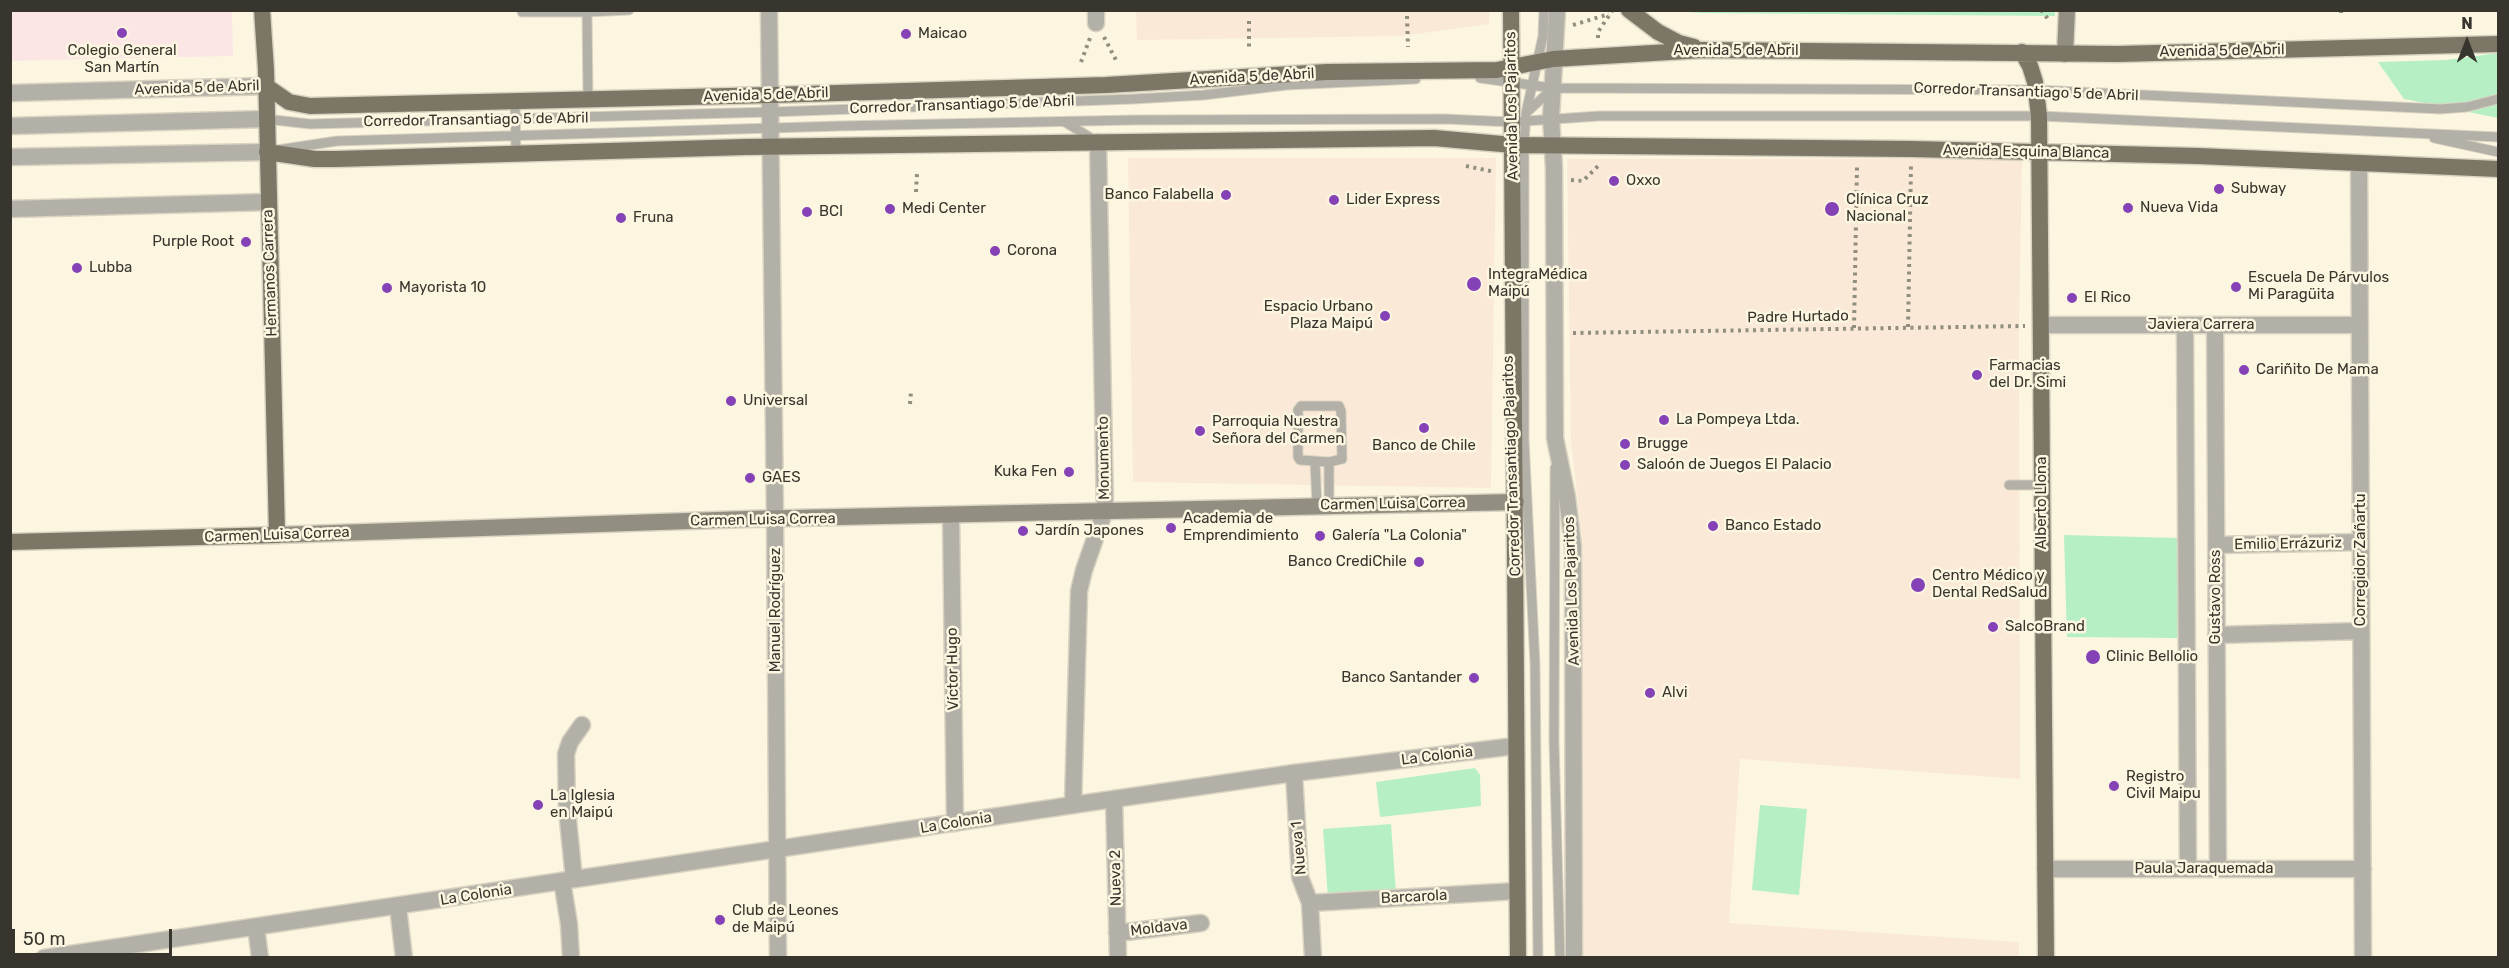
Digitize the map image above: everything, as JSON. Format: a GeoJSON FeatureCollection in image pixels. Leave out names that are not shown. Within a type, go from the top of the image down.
{"type":"FeatureCollection","features":[{"type":"Feature","properties":{"kind":"main road","name":"Hermanos Carrera"},"geometry":{"type":"LineString","coordinates":[[262,10],[267,119],[277,535]]}},
{"type":"Feature","properties":{"kind":"main road","name":"Avenida Los Pajaritos"},"geometry":{"type":"LineString","coordinates":[[1511,10],[1512,74],[1521,119],[1515,746],[1518,957]]}},
{"type":"Feature","properties":{"kind":"main road"},"geometry":{"type":"LineString","coordinates":[[1629,10],[1658,32],[1679,43],[1703,50]]}},
{"type":"Feature","properties":{"kind":"main road"},"geometry":{"type":"LineString","coordinates":[[2065,54],[2067,10]]}},
{"type":"Feature","properties":{"kind":"main road","name":"Avenida 5 de Abril"},"geometry":{"type":"LineString","coordinates":[[266,86],[289,102],[310,106],[1106,85],[1327,72],[1497,69],[1512,74],[1545,60],[1703,50],[2065,54],[2499,44]]}},
{"type":"Feature","properties":{"kind":"main road","name":"Alberto Llona"},"geometry":{"type":"LineString","coordinates":[[2022,52],[2030,66],[2037,90],[2040,152],[2046,957]]}},
{"type":"Feature","properties":{"kind":"main road"},"geometry":{"type":"LineString","coordinates":[[267,152],[315,159],[771,147],[1098,142],[1434,138],[1519,145],[1554,144]]}},
{"type":"Feature","properties":{"kind":"main road","name":"Avenida Esquina Blanca"},"geometry":{"type":"LineString","coordinates":[[1554,144],[2040,152],[2499,169]]}},
{"type":"Feature","properties":{"kind":"main road","name":"Carmen Luisa Correa"},"geometry":{"type":"LineString","coordinates":[[10,542],[1105,510],[1516,502]]}},
{"type":"Feature","properties":{"kind":"street","name":"Manuel Rodríguez"},"geometry":{"type":"LineString","coordinates":[[769,10],[778,957]]}},
{"type":"Feature","properties":{"kind":"street","name":"Avenida Los Pajaritos"},"geometry":{"type":"LineString","coordinates":[[1557,10],[1545,60],[1552,88],[1551,117],[1554,144],[1555,438],[1568,497],[1572,546],[1574,957]]}},
{"type":"Feature","properties":{"kind":"street","name":"Avenida 5 de Abril"},"geometry":{"type":"LineString","coordinates":[[10,93],[266,86]]}},
{"type":"Feature","properties":{"kind":"street","name":"Corredor Transantiago 5 de Abril"},"geometry":{"type":"LineString","coordinates":[[10,126],[267,119]]}},
{"type":"Feature","properties":{"kind":"street","name":"Monumento"},"geometry":{"type":"LineString","coordinates":[[1073,805],[1079,591],[1105,510],[1098,142]]}},
{"type":"Feature","properties":{"kind":"street","name":"Corredor Transantiago 5 de Abril"},"geometry":{"type":"LineString","coordinates":[[10,157],[267,152]]}},
{"type":"Feature","properties":{"kind":"street","name":"Corregidor Zañartu"},"geometry":{"type":"LineString","coordinates":[[2359,163],[2363,957]]}},
{"type":"Feature","properties":{"kind":"street"},"geometry":{"type":"LineString","coordinates":[[10,209],[268,202]]}},
{"type":"Feature","properties":{"kind":"street","name":"Javiera Carrera"},"geometry":{"type":"LineString","coordinates":[[2041,325],[2360,325]]}},
{"type":"Feature","properties":{"kind":"street","name":"Gustavo Ross"},"geometry":{"type":"LineString","coordinates":[[2185,325],[2188,868]]}},
{"type":"Feature","properties":{"kind":"street","name":"Gustavo Ross"},"geometry":{"type":"LineString","coordinates":[[2215,325],[2218,868]]}},
{"type":"Feature","properties":{"kind":"street","name":"Víctor Hugo"},"geometry":{"type":"LineString","coordinates":[[951,515],[955,823]]}},
{"type":"Feature","properties":{"kind":"street","name":"Emilio Errázuriz"},"geometry":{"type":"LineString","coordinates":[[2216,545],[2361,542]]}},
{"type":"Feature","properties":{"kind":"street"},"geometry":{"type":"LineString","coordinates":[[2216,635],[2361,631]]}},
{"type":"Feature","properties":{"kind":"street"},"geometry":{"type":"LineString","coordinates":[[572,957],[569,924],[566,754],[570,742],[582,725]]}},
{"type":"Feature","properties":{"kind":"street","name":"La Colonia"},"geometry":{"type":"LineString","coordinates":[[44,957],[117,952],[256,927],[1073,805],[1294,773],[1515,746]]}},
{"type":"Feature","properties":{"kind":"street","name":"Nueva 1"},"geometry":{"type":"LineString","coordinates":[[1294,773],[1300,877],[1310,903],[1313,957]]}},
{"type":"Feature","properties":{"kind":"street","name":"Nueva 2"},"geometry":{"type":"LineString","coordinates":[[1114,799],[1118,957]]}},
{"type":"Feature","properties":{"kind":"street","name":"Paula Jaraquemada"},"geometry":{"type":"LineString","coordinates":[[2045,868],[2363,868]]}},
{"type":"Feature","properties":{"kind":"street","name":"Barcarola"},"geometry":{"type":"LineString","coordinates":[[1310,903],[1517,891]]}},
{"type":"Feature","properties":{"kind":"street"},"geometry":{"type":"LineString","coordinates":[[398,907],[404,957]]}},
{"type":"Feature","properties":{"kind":"street","name":"Moldava"},"geometry":{"type":"LineString","coordinates":[[1117,933],[1201,923]]}},
{"type":"Feature","properties":{"kind":"street"},"geometry":{"type":"LineString","coordinates":[[256,927],[260,957]]}},
{"type":"Feature","properties":{"kind":"lane"},"geometry":{"type":"LineString","coordinates":[[522,10],[522,12],[629,10]]}},
{"type":"Feature","properties":{"kind":"lane"},"geometry":{"type":"LineString","coordinates":[[1521,119],[1545,60],[1544,10]]}},
{"type":"Feature","properties":{"kind":"lane"},"geometry":{"type":"LineString","coordinates":[[587,12],[588,99]]}},
{"type":"Feature","properties":{"kind":"lane","name":"Corredor Transantiago 5 de Abril"},"geometry":{"type":"LineString","coordinates":[[267,152],[329,142],[516,136],[1204,95],[1320,82],[1457,77],[1494,78],[1512,74],[1533,85],[1552,88],[2037,90],[2440,109],[2467,107],[2499,99]]}},
{"type":"Feature","properties":{"kind":"lane"},"geometry":{"type":"LineString","coordinates":[[1521,119],[1552,88]]}},
{"type":"Feature","properties":{"kind":"lane"},"geometry":{"type":"LineString","coordinates":[[515,101],[516,154]]}},
{"type":"Feature","properties":{"kind":"lane","name":"Corredor Transantiago 5 de Abril"},"geometry":{"type":"LineString","coordinates":[[267,119],[310,123],[515,118],[1063,121],[2039,116],[2499,138]]}},
{"type":"Feature","properties":{"kind":"lane","name":"Corredor Transantiago 5 de Abril"},"geometry":{"type":"LineString","coordinates":[[1063,121],[1098,142]]}},
{"type":"Feature","properties":{"kind":"lane","name":"Corredor Transantiago 5 de Abril"},"geometry":{"type":"LineString","coordinates":[[2405,132],[2499,152]]}},
{"type":"Feature","properties":{"kind":"lane","name":"Corredor Transantiago Pajaritos"},"geometry":{"type":"LineString","coordinates":[[1519,145],[1524,439],[1535,664],[1538,957]]}},
{"type":"Feature","properties":{"kind":"lane"},"geometry":{"type":"LineString","coordinates":[[1301,406],[1338,406],[1341,411],[1341,459],[1315,462],[1304,461],[1298,456],[1298,410],[1301,406]]}},
{"type":"Feature","properties":{"kind":"lane"},"geometry":{"type":"LineString","coordinates":[[1555,438],[1554,741],[1560,957]]}},
{"type":"Feature","properties":{"kind":"lane"},"geometry":{"type":"LineString","coordinates":[[1315,462],[1323,505]]}},
{"type":"Feature","properties":{"kind":"lane"},"geometry":{"type":"LineString","coordinates":[[1323,505],[1329,462]]}},
{"type":"Feature","properties":{"kind":"lane"},"geometry":{"type":"LineString","coordinates":[[2009,485],[2042,485]]}},
{"type":"Feature","properties":{"kind":"path"},"geometry":{"type":"LineString","coordinates":[[1407,16],[1408,47]]}},
{"type":"Feature","properties":{"kind":"path"},"geometry":{"type":"LineString","coordinates":[[1096,17],[1117,62]]}},
{"type":"Feature","properties":{"kind":"path"},"geometry":{"type":"LineString","coordinates":[[1081,62],[1096,17]]}},
{"type":"Feature","properties":{"kind":"path"},"geometry":{"type":"LineString","coordinates":[[1249,21],[1249,49]]}},
{"type":"Feature","properties":{"kind":"path"},"geometry":{"type":"LineString","coordinates":[[1854,328],[1857,148]]}},
{"type":"Feature","properties":{"kind":"path"},"geometry":{"type":"LineString","coordinates":[[1908,327],[1911,149]]}},
{"type":"Feature","properties":{"kind":"path"},"geometry":{"type":"LineString","coordinates":[[916,192],[917,173]]}},
{"type":"Feature","properties":{"kind":"path","name":"Padre Hurtado"},"geometry":{"type":"LineString","coordinates":[[1555,333],[2041,325]]}},
{"type":"Feature","properties":{"kind":"path"},"geometry":{"type":"LineString","coordinates":[[910,404],[911,391]]}},
{"type":"Feature","properties":{"kind":"shaded area"},"geometry":{"type":"Polygon","coordinates":[[[1136,10],[1489,11],[1489,24],[1401,36],[1137,40],[1136,10]]]}},
{"type":"Feature","properties":{"kind":"shaded area","name":"Colegio General San Martín"},"geometry":{"type":"Polygon","coordinates":[[[10,11],[232,11],[233,56],[11,61],[10,11]]]}},
{"type":"Feature","properties":{"kind":"shaded area"},"geometry":{"type":"Polygon","coordinates":[[[1128,158],[1496,158],[1491,488],[1133,482],[1128,158]]]}},
{"type":"Feature","properties":{"kind":"shaded area"},"geometry":{"type":"Polygon","coordinates":[[[1567,159],[2022,159],[2019,325],[2020,779],[1740,759],[1729,923],[2019,942],[2019,957],[1581,957],[1580,642],[1583,547],[1571,442],[1567,159]]]}},
{"type":"Feature","properties":{"kind":"green space"},"geometry":{"type":"Polygon","coordinates":[[[2055,10],[2055,16],[1703,13],[1670,11],[2055,10]]]}},
{"type":"Feature","properties":{"kind":"green space"},"geometry":{"type":"Polygon","coordinates":[[[2498,53],[2498,118],[2404,99],[2378,62],[2446,60],[2498,53]]]}},
{"type":"Feature","properties":{"kind":"green space"},"geometry":{"type":"Polygon","coordinates":[[[2064,535],[2179,538],[2177,638],[2067,637],[2064,535]]]}},
{"type":"Feature","properties":{"kind":"green space"},"geometry":{"type":"Polygon","coordinates":[[[1475,768],[1480,775],[1481,806],[1380,817],[1376,782],[1475,768]]]}},
{"type":"Feature","properties":{"kind":"green space"},"geometry":{"type":"Polygon","coordinates":[[[1760,805],[1807,809],[1799,895],[1752,890],[1760,805]]]}},
{"type":"Feature","properties":{"kind":"green space"},"geometry":{"type":"Polygon","coordinates":[[[1391,824],[1396,893],[1328,898],[1323,829],[1391,824]]]}},
{"type":"Feature","properties":{"kind":"place","name":"Colegio General San Martín"},"geometry":{"type":"Point","coordinates":[122,33]}},
{"type":"Feature","properties":{"kind":"place","name":"Maicao"},"geometry":{"type":"Point","coordinates":[906,34]}},
{"type":"Feature","properties":{"kind":"place","name":"Oxxo"},"geometry":{"type":"Point","coordinates":[1614,181]}},
{"type":"Feature","properties":{"kind":"place","name":"Subway"},"geometry":{"type":"Point","coordinates":[2219,189]}},
{"type":"Feature","properties":{"kind":"place","name":"Banco Falabella"},"geometry":{"type":"Point","coordinates":[1226,195]}},
{"type":"Feature","properties":{"kind":"place","name":"Lider Express"},"geometry":{"type":"Point","coordinates":[1334,200]}},
{"type":"Feature","properties":{"kind":"place","name":"Nueva Vida"},"geometry":{"type":"Point","coordinates":[2128,208]}},
{"type":"Feature","properties":{"kind":"place","name":"Medi Center"},"geometry":{"type":"Point","coordinates":[890,209]}},
{"type":"Feature","properties":{"kind":"place","name":"Clínica Cruz Nacional"},"geometry":{"type":"Point","coordinates":[1832,209]}},
{"type":"Feature","properties":{"kind":"place","name":"BCI"},"geometry":{"type":"Point","coordinates":[807,212]}},
{"type":"Feature","properties":{"kind":"place","name":"Fruna"},"geometry":{"type":"Point","coordinates":[621,218]}},
{"type":"Feature","properties":{"kind":"place","name":"Purple Root"},"geometry":{"type":"Point","coordinates":[246,242]}},
{"type":"Feature","properties":{"kind":"place","name":"Corona"},"geometry":{"type":"Point","coordinates":[995,251]}},
{"type":"Feature","properties":{"kind":"place","name":"Lubba"},"geometry":{"type":"Point","coordinates":[77,268]}},
{"type":"Feature","properties":{"kind":"place","name":"IntegraMédica Maipú"},"geometry":{"type":"Point","coordinates":[1474,284]}},
{"type":"Feature","properties":{"kind":"place","name":"Escuela De Párvulos Mi Paragüita"},"geometry":{"type":"Point","coordinates":[2236,287]}},
{"type":"Feature","properties":{"kind":"place","name":"Mayorista 10"},"geometry":{"type":"Point","coordinates":[387,288]}},
{"type":"Feature","properties":{"kind":"place","name":"El Rico"},"geometry":{"type":"Point","coordinates":[2072,298]}},
{"type":"Feature","properties":{"kind":"place","name":"Espacio Urbano Plaza Maipú"},"geometry":{"type":"Point","coordinates":[1385,316]}},
{"type":"Feature","properties":{"kind":"place","name":"Cariñito De Mama"},"geometry":{"type":"Point","coordinates":[2244,370]}},
{"type":"Feature","properties":{"kind":"place","name":"Farmacias del Dr. Simi"},"geometry":{"type":"Point","coordinates":[1977,375]}},
{"type":"Feature","properties":{"kind":"place","name":"Universal"},"geometry":{"type":"Point","coordinates":[731,401]}},
{"type":"Feature","properties":{"kind":"place","name":"La Pompeya Ltda."},"geometry":{"type":"Point","coordinates":[1664,420]}},
{"type":"Feature","properties":{"kind":"place","name":"Banco de Chile"},"geometry":{"type":"Point","coordinates":[1424,428]}},
{"type":"Feature","properties":{"kind":"place","name":"Parroquia Nuestra Señora del Carmen"},"geometry":{"type":"Point","coordinates":[1200,431]}},
{"type":"Feature","properties":{"kind":"place","name":"Brugge"},"geometry":{"type":"Point","coordinates":[1625,444]}},
{"type":"Feature","properties":{"kind":"place","name":"Saloón de Juegos El Palacio"},"geometry":{"type":"Point","coordinates":[1625,465]}},
{"type":"Feature","properties":{"kind":"place","name":"Kuka Fen"},"geometry":{"type":"Point","coordinates":[1069,472]}},
{"type":"Feature","properties":{"kind":"place","name":"GAES"},"geometry":{"type":"Point","coordinates":[750,478]}},
{"type":"Feature","properties":{"kind":"place","name":"Banco Estado"},"geometry":{"type":"Point","coordinates":[1713,526]}},
{"type":"Feature","properties":{"kind":"place","name":"Academia de Emprendimiento"},"geometry":{"type":"Point","coordinates":[1171,528]}},
{"type":"Feature","properties":{"kind":"place","name":"Jardín Japones"},"geometry":{"type":"Point","coordinates":[1023,531]}},
{"type":"Feature","properties":{"kind":"place","name":"Galería \"La Colonia\""},"geometry":{"type":"Point","coordinates":[1320,536]}},
{"type":"Feature","properties":{"kind":"place","name":"Banco CrediChile"},"geometry":{"type":"Point","coordinates":[1419,562]}},
{"type":"Feature","properties":{"kind":"place","name":"Centro Médico y Dental RedSalud"},"geometry":{"type":"Point","coordinates":[1918,585]}},
{"type":"Feature","properties":{"kind":"place","name":"SalcoBrand"},"geometry":{"type":"Point","coordinates":[1993,627]}},
{"type":"Feature","properties":{"kind":"place","name":"Clinic Bellolio"},"geometry":{"type":"Point","coordinates":[2093,657]}},
{"type":"Feature","properties":{"kind":"place","name":"Banco Santander"},"geometry":{"type":"Point","coordinates":[1474,678]}},
{"type":"Feature","properties":{"kind":"place","name":"Alvi"},"geometry":{"type":"Point","coordinates":[1650,693]}},
{"type":"Feature","properties":{"kind":"place","name":"Registro Civil Maipu"},"geometry":{"type":"Point","coordinates":[2114,786]}},
{"type":"Feature","properties":{"kind":"place","name":"La Iglesia en Maipú"},"geometry":{"type":"Point","coordinates":[538,805]}},
{"type":"Feature","properties":{"kind":"place","name":"Club de Leones de Maipú"},"geometry":{"type":"Point","coordinates":[720,920]}}]}
